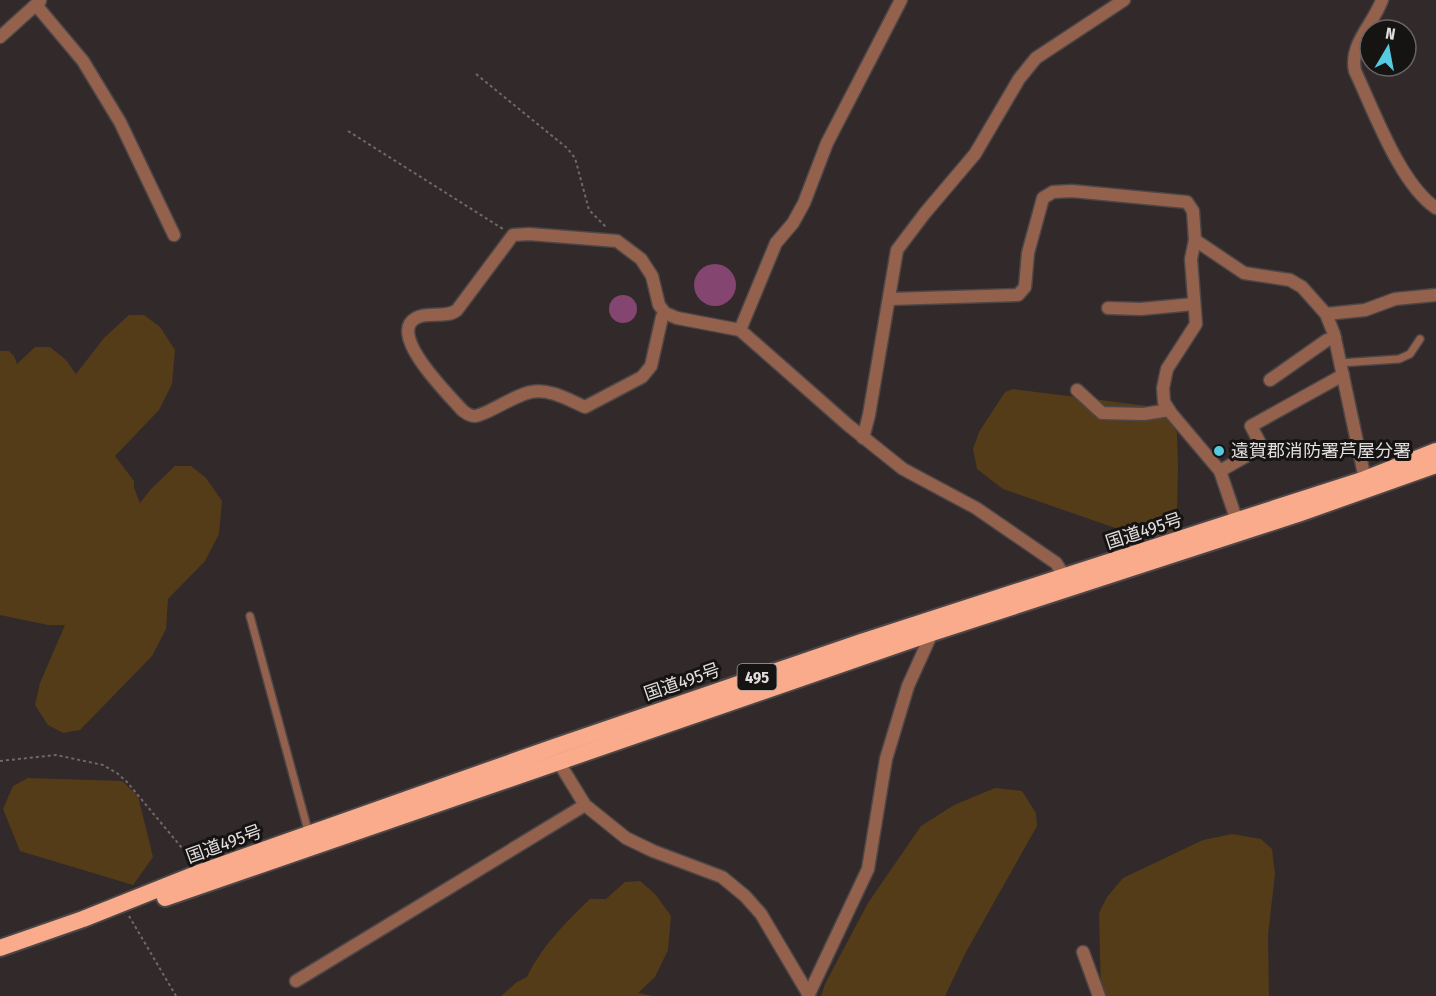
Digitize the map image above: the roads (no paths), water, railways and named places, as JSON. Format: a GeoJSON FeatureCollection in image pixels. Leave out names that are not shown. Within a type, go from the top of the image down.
{"type":"FeatureCollection","features":[{"type":"Feature","properties":{"kind":"highway","name":"国道495号"},"geometry":{"type":"LineString","coordinates":[[0,948],[83,919],[201,872],[557,746],[850,645],[1365,479],[1436,451]]}},
{"type":"Feature","properties":{"kind":"highway","name":"国道495号"},"geometry":{"type":"LineString","coordinates":[[83,919],[126,911],[932,633],[1298,514],[1436,465]]}},
{"type":"Feature","properties":{"kind":"street"},"geometry":{"type":"LineString","coordinates":[[740,330],[776,243],[793,222],[804,203],[827,143],[901,0]]}},
{"type":"Feature","properties":{"kind":"street"},"geometry":{"type":"LineString","coordinates":[[863,438],[870,415],[897,250],[975,154],[1019,79],[1036,58],[1124,0]]}},
{"type":"Feature","properties":{"kind":"street"},"geometry":{"type":"LineString","coordinates":[[1382,0],[1355,50],[1353,63],[1355,72],[1394,153],[1414,188],[1425,201],[1436,208]]}},
{"type":"Feature","properties":{"kind":"street"},"geometry":{"type":"LineString","coordinates":[[0,37],[38,3],[83,61],[120,122],[174,235]]}},
{"type":"Feature","properties":{"kind":"street"},"geometry":{"type":"LineString","coordinates":[[890,299],[1018,295],[1024,287],[1028,253],[1043,198],[1053,192],[1187,202],[1194,211],[1196,240],[1191,259],[1196,324],[1167,369],[1162,388],[1164,402],[1220,471],[1237,521]]}},
{"type":"Feature","properties":{"kind":"street"},"geometry":{"type":"LineString","coordinates":[[664,313],[651,366],[642,377],[585,407],[544,392],[531,392],[505,401],[476,416],[469,415],[462,410],[418,359],[408,336],[408,327],[419,316],[452,314],[457,310],[513,235],[529,234],[617,241],[641,259],[652,276],[659,305],[664,313],[677,318],[740,330],[903,470],[976,507],[1056,563],[1065,577]]}},
{"type":"Feature","properties":{"kind":"street"},"geometry":{"type":"LineString","coordinates":[[1196,240],[1244,273],[1290,280],[1302,288],[1326,314],[1335,338],[1365,479]]}},
{"type":"Feature","properties":{"kind":"street"},"geometry":{"type":"LineString","coordinates":[[1326,314],[1365,310],[1395,299],[1436,295]]}},
{"type":"Feature","properties":{"kind":"street"},"geometry":{"type":"LineString","coordinates":[[1108,308],[1140,309],[1194,304]]}},
{"type":"Feature","properties":{"kind":"street"},"geometry":{"type":"LineString","coordinates":[[1270,380],[1328,340],[1335,338]]}},
{"type":"Feature","properties":{"kind":"street"},"geometry":{"type":"LineString","coordinates":[[1220,471],[1262,447],[1251,426],[1341,369]]}},
{"type":"Feature","properties":{"kind":"street"},"geometry":{"type":"LineString","coordinates":[[1077,390],[1102,413],[1144,414],[1169,410]]}},
{"type":"Feature","properties":{"kind":"street"},"geometry":{"type":"LineString","coordinates":[[808,995],[868,869],[886,759],[908,686],[932,633]]}},
{"type":"Feature","properties":{"kind":"street"},"geometry":{"type":"LineString","coordinates":[[558,761],[585,805],[626,838],[722,877],[745,896],[761,915],[808,995]]}},
{"type":"Feature","properties":{"kind":"street"},"geometry":{"type":"LineString","coordinates":[[296,981],[585,805]]}},
{"type":"Feature","properties":{"kind":"street"},"geometry":{"type":"LineString","coordinates":[[1083,952],[1099,996]]}},
{"type":"Feature","properties":{"kind":"lane"},"geometry":{"type":"LineString","coordinates":[[1341,369],[1399,359],[1410,354],[1420,339]]}},
{"type":"Feature","properties":{"kind":"lane"},"geometry":{"type":"LineString","coordinates":[[250,616],[309,834]]}},
{"type":"Feature","properties":{"kind":"place","name":"遠賀郡消防署芦屋分署"},"geometry":{"type":"Point","coordinates":[1219,451]}}]}
